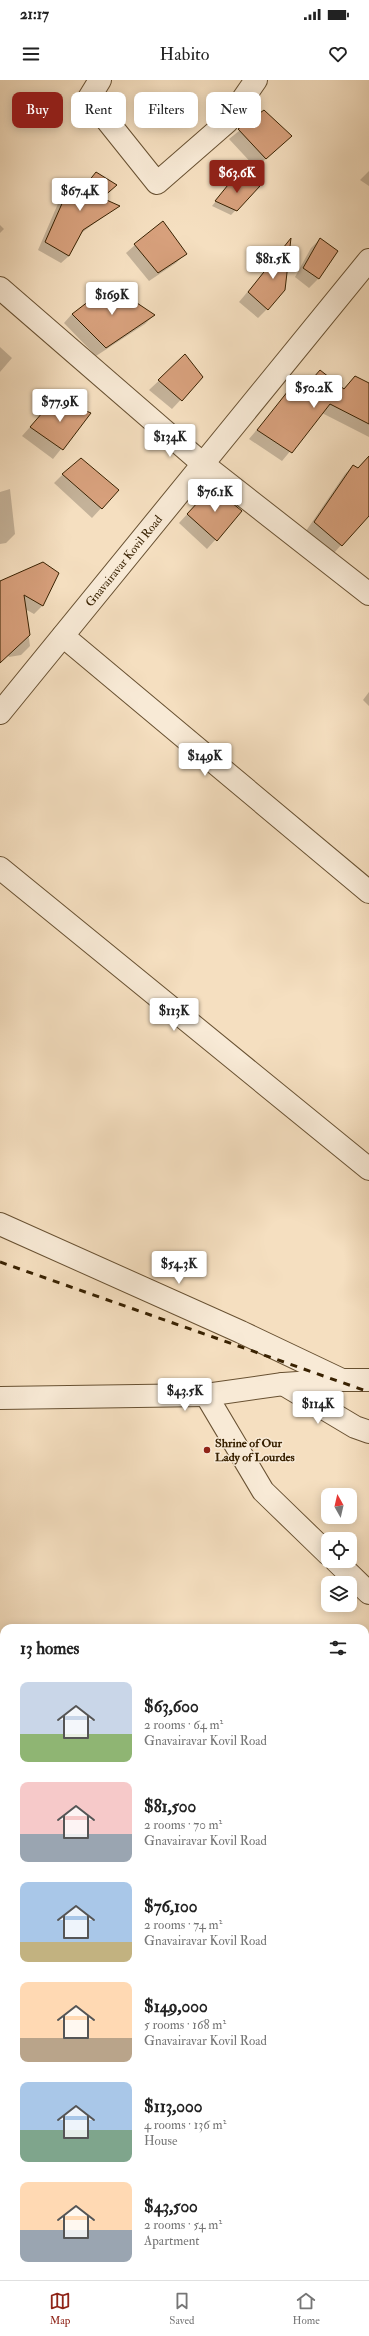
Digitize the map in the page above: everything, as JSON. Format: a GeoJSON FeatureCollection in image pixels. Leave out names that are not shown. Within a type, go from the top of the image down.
{"type":"FeatureCollection","features":[{"type":"Feature","properties":{"kind":"street"},"geometry":{"type":"LineString","coordinates":[[100,80],[89,98],[157,183],[227,122],[256,80]]}},
{"type":"Feature","properties":{"kind":"street","name":"Gnavairavar Kovil Road"},"geometry":{"type":"LineString","coordinates":[[0,714],[369,260]]}},
{"type":"Feature","properties":{"kind":"street"},"geometry":{"type":"LineString","coordinates":[[0,288],[203,464],[369,594]]}},
{"type":"Feature","properties":{"kind":"street"},"geometry":{"type":"LineString","coordinates":[[63,636],[369,892]]}},
{"type":"Feature","properties":{"kind":"street"},"geometry":{"type":"LineString","coordinates":[[0,868],[369,1169]]}},
{"type":"Feature","properties":{"kind":"street"},"geometry":{"type":"LineString","coordinates":[[0,1224],[241,1332],[342,1380]]}},
{"type":"Feature","properties":{"kind":"street"},"geometry":{"type":"LineString","coordinates":[[0,1398],[206,1395],[283,1384],[342,1380],[369,1380]]}},
{"type":"Feature","properties":{"kind":"street"},"geometry":{"type":"LineString","coordinates":[[283,1384],[355,1427],[369,1432]]}},
{"type":"Feature","properties":{"kind":"street"},"geometry":{"type":"LineString","coordinates":[[206,1395],[263,1491],[321,1547]]}},
{"type":"Feature","properties":{"kind":"street"},"geometry":{"type":"LineString","coordinates":[[343,1568],[369,1593]]}},
{"type":"Feature","properties":{"kind":"building"},"geometry":{"type":"Polygon","coordinates":[[[264,110],[292,136],[266,159],[238,129],[261,128],[261,112],[264,110]]]}},
{"type":"Feature","properties":{"kind":"building"},"geometry":{"type":"Polygon","coordinates":[[[96,172],[117,185],[102,198],[120,206],[83,230],[69,256],[45,242],[68,190],[80,179],[88,182],[96,172]]]}},
{"type":"Feature","properties":{"kind":"building"},"geometry":{"type":"Polygon","coordinates":[[[232,180],[260,186],[237,211],[215,201],[232,180]]]}},
{"type":"Feature","properties":{"kind":"building"},"geometry":{"type":"Polygon","coordinates":[[[163,221],[187,254],[158,273],[134,244],[163,221]]]}},
{"type":"Feature","properties":{"kind":"building"},"geometry":{"type":"Polygon","coordinates":[[[291,238],[285,290],[268,310],[248,292],[291,238]]]}},
{"type":"Feature","properties":{"kind":"building"},"geometry":{"type":"Polygon","coordinates":[[[320,238],[338,251],[319,279],[303,268],[320,238]]]}},
{"type":"Feature","properties":{"kind":"building"},"geometry":{"type":"Polygon","coordinates":[[[110,285],[155,315],[106,348],[72,314],[110,285]]]}},
{"type":"Feature","properties":{"kind":"building"},"geometry":{"type":"Polygon","coordinates":[[[185,354],[203,377],[182,401],[158,380],[185,354]]]}},
{"type":"Feature","properties":{"kind":"building"},"geometry":{"type":"Polygon","coordinates":[[[320,370],[344,389],[355,376],[369,383],[369,424],[330,404],[292,453],[257,430],[288,391],[296,398],[320,370]]]}},
{"type":"Feature","properties":{"kind":"building"},"geometry":{"type":"Polygon","coordinates":[[[55,398],[91,413],[63,450],[30,427],[55,398]]]}},
{"type":"Feature","properties":{"kind":"building"},"geometry":{"type":"Polygon","coordinates":[[[369,456],[369,516],[342,546],[314,522],[353,465],[358,468],[369,456]]]}},
{"type":"Feature","properties":{"kind":"building"},"geometry":{"type":"Polygon","coordinates":[[[81,458],[119,490],[102,509],[62,474],[81,458]]]}},
{"type":"Feature","properties":{"kind":"building"},"geometry":{"type":"Polygon","coordinates":[[[212,487],[242,511],[217,541],[187,514],[212,487]]]}},
{"type":"Feature","properties":{"kind":"building"},"geometry":{"type":"Polygon","coordinates":[[[43,562],[59,573],[43,606],[24,595],[30,635],[0,663],[0,581],[43,562]]]}},
{"type":"Feature","properties":{"kind":"railway"},"geometry":{"type":"LineString","coordinates":[[0,1262],[369,1392]]}},
{"type":"Feature","properties":{"kind":"place","name":"Shrine of Our Lady of Lourdes"},"geometry":{"type":"Point","coordinates":[207,1450]}}]}
